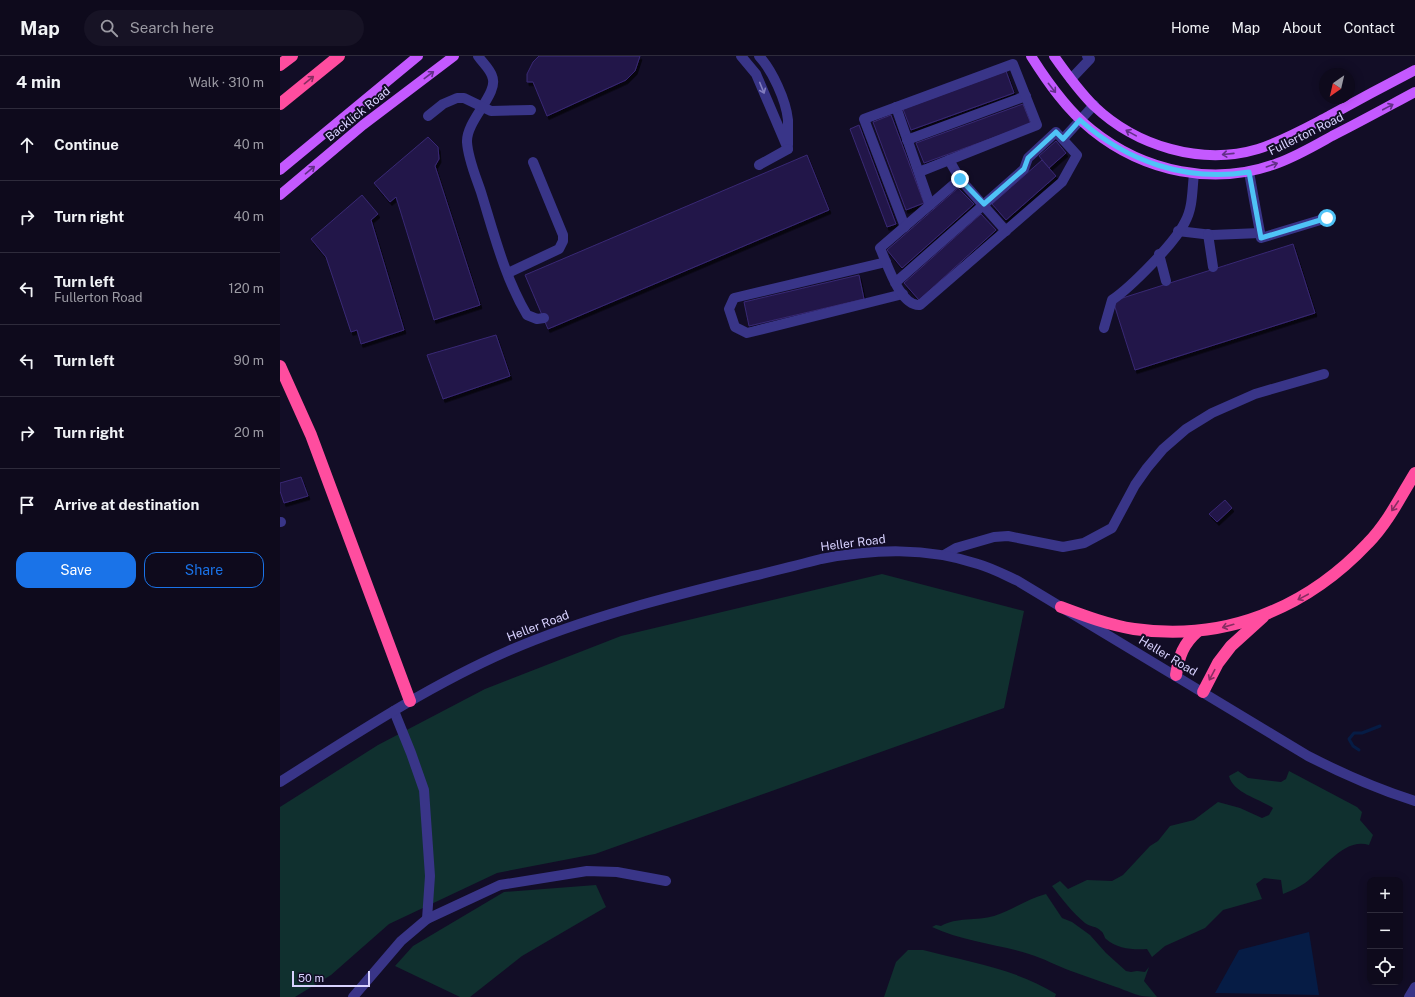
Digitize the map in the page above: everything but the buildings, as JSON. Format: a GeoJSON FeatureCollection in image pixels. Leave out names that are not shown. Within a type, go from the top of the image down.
{"type":"FeatureCollection","features":[{"type":"Feature","properties":{"kind":"highway"},"geometry":{"type":"LineString","coordinates":[[280,65],[292,56]]}},
{"type":"Feature","properties":{"kind":"highway"},"geometry":{"type":"LineString","coordinates":[[280,104],[339,56]]}},
{"type":"Feature","properties":{"kind":"highway"},"geometry":{"type":"LineString","coordinates":[[280,366],[312,435],[410,701]]}},
{"type":"Feature","properties":{"kind":"highway"},"geometry":{"type":"LineString","coordinates":[[1062,607],[1106,623],[1134,629],[1165,631],[1198,631],[1223,627],[1265,615],[1308,594],[1334,574],[1369,543],[1397,504],[1415,473]]}},
{"type":"Feature","properties":{"kind":"highway"},"geometry":{"type":"LineString","coordinates":[[1203,692],[1218,664],[1231,646],[1265,615]]}},
{"type":"Feature","properties":{"kind":"highway"},"geometry":{"type":"LineString","coordinates":[[1176,675],[1182,648],[1187,640],[1198,631]]}},
{"type":"Feature","properties":{"kind":"main road","name":"Backlick Road"},"geometry":{"type":"LineString","coordinates":[[280,170],[418,56]]}},
{"type":"Feature","properties":{"kind":"main road","name":"Backlick Road"},"geometry":{"type":"LineString","coordinates":[[280,195],[363,125],[454,56]]}},
{"type":"Feature","properties":{"kind":"main road","name":"Fullerton Road"},"geometry":{"type":"LineString","coordinates":[[1031,56],[1054,91],[1080,120],[1112,145],[1137,158],[1164,168],[1194,174],[1221,175],[1249,172],[1290,158],[1415,92]]}},
{"type":"Feature","properties":{"kind":"main road","name":"Fullerton Road"},"geometry":{"type":"LineString","coordinates":[[1054,56],[1071,79],[1094,105],[1128,130],[1156,144],[1192,154],[1229,154],[1256,150],[1279,141],[1415,70]]}},
{"type":"Feature","properties":{"kind":"street"},"geometry":{"type":"LineString","coordinates":[[478,56],[492,76],[494,84],[473,121],[468,134],[468,148],[508,273],[527,315],[537,319],[544,318]]}},
{"type":"Feature","properties":{"kind":"street"},"geometry":{"type":"LineString","coordinates":[[741,56],[756,74],[788,149]]}},
{"type":"Feature","properties":{"kind":"street"},"geometry":{"type":"LineString","coordinates":[[760,56],[772,75],[788,118],[788,149]]}},
{"type":"Feature","properties":{"kind":"street"},"geometry":{"type":"LineString","coordinates":[[1071,79],[1090,59],[1087,56]]}},
{"type":"Feature","properties":{"kind":"street"},"geometry":{"type":"LineString","coordinates":[[904,227],[864,119],[1013,64],[1038,125],[919,172]]}},
{"type":"Feature","properties":{"kind":"street"},"geometry":{"type":"LineString","coordinates":[[908,140],[1026,96]]}},
{"type":"Feature","properties":{"kind":"street"},"geometry":{"type":"LineString","coordinates":[[428,116],[443,104],[457,98],[464,98],[491,111],[531,110]]}},
{"type":"Feature","properties":{"kind":"street"},"geometry":{"type":"LineString","coordinates":[[1063,139],[1094,105]]}},
{"type":"Feature","properties":{"kind":"street"},"geometry":{"type":"LineString","coordinates":[[896,107],[930,205]]}},
{"type":"Feature","properties":{"kind":"street"},"geometry":{"type":"LineString","coordinates":[[895,283],[1024,169],[1028,158],[1056,132],[1077,155],[1062,182],[920,305],[910,304],[895,283],[880,248],[960,179]]}},
{"type":"Feature","properties":{"kind":"street"},"geometry":{"type":"LineString","coordinates":[[759,165],[788,149]]}},
{"type":"Feature","properties":{"kind":"street"},"geometry":{"type":"LineString","coordinates":[[949,160],[960,179],[984,204],[1006,231]]}},
{"type":"Feature","properties":{"kind":"street"},"geometry":{"type":"LineString","coordinates":[[508,273],[559,249],[563,241],[563,235],[533,162]]}},
{"type":"Feature","properties":{"kind":"street"},"geometry":{"type":"LineString","coordinates":[[1249,172],[1261,238],[1327,218]]}},
{"type":"Feature","properties":{"kind":"street"},"geometry":{"type":"LineString","coordinates":[[1104,328],[1112,300],[1125,291],[1159,254],[1185,223],[1196,205],[1194,174]]}},
{"type":"Feature","properties":{"kind":"street"},"geometry":{"type":"LineString","coordinates":[[1178,231],[1238,235],[1260,233]]}},
{"type":"Feature","properties":{"kind":"street"},"geometry":{"type":"LineString","coordinates":[[1208,234],[1213,266]]}},
{"type":"Feature","properties":{"kind":"street"},"geometry":{"type":"LineString","coordinates":[[1159,254],[1166,281]]}},
{"type":"Feature","properties":{"kind":"street"},"geometry":{"type":"LineString","coordinates":[[886,262],[734,298],[729,309],[735,327],[747,333],[903,294]]}},
{"type":"Feature","properties":{"kind":"street"},"geometry":{"type":"LineString","coordinates":[[944,555],[956,548],[994,537],[1008,536],[1053,547],[1073,546],[1084,543],[1112,528],[1135,485],[1147,468],[1163,449],[1186,429],[1212,413],[1254,394],[1324,374]]}},
{"type":"Feature","properties":{"kind":"street","name":"Heller Road"},"geometry":{"type":"LineString","coordinates":[[280,782],[410,701],[508,651],[552,633],[632,608],[849,554],[882,551],[917,551],[944,555],[980,564],[1018,581],[1267,731],[1346,776],[1381,790],[1415,801]]}},
{"type":"Feature","properties":{"kind":"street"},"geometry":{"type":"LineString","coordinates":[[394,711],[424,790],[430,876],[427,919]]}},
{"type":"Feature","properties":{"kind":"street"},"geometry":{"type":"LineString","coordinates":[[353,997],[401,941],[427,919],[500,886],[586,871],[617,872],[666,881]]}},
{"type":"Feature","properties":{"kind":"street"},"geometry":{"type":"LineString","coordinates":[[1409,997],[1415,987]]}},
{"type":"Feature","properties":{"kind":"green space"},"geometry":{"type":"Polygon","coordinates":[[[882,574],[1024,611],[1004,708],[595,854],[497,873],[389,924],[331,975],[295,997],[280,997],[280,807],[378,745],[485,689],[621,636],[882,574]]]}},
{"type":"Feature","properties":{"kind":"green space"},"geometry":{"type":"Polygon","coordinates":[[[1238,771],[1248,778],[1281,782],[1286,779],[1289,771],[1357,807],[1362,812],[1360,820],[1373,835],[1369,845],[1360,844],[1343,850],[1334,856],[1305,883],[1283,894],[1281,880],[1264,878],[1256,884],[1262,899],[1223,910],[1205,928],[1165,946],[1152,957],[1147,949],[1120,947],[1110,942],[1099,929],[1080,919],[1052,886],[1060,881],[1068,889],[1087,880],[1112,881],[1123,875],[1150,846],[1158,841],[1170,826],[1194,820],[1218,802],[1240,808],[1262,818],[1269,815],[1273,808],[1241,791],[1232,782],[1229,776],[1238,771]]]}},
{"type":"Feature","properties":{"kind":"green space"},"geometry":{"type":"Polygon","coordinates":[[[596,885],[606,907],[522,956],[470,997],[460,997],[395,966],[413,946],[504,892],[596,885]]]}},
{"type":"Feature","properties":{"kind":"green space"},"geometry":{"type":"Polygon","coordinates":[[[1046,894],[1062,918],[1072,922],[1090,935],[1106,953],[1126,971],[1145,972],[1149,967],[1144,981],[1157,997],[1135,994],[1034,956],[955,936],[932,927],[936,925],[941,926],[953,921],[994,916],[1046,894]]]}},
{"type":"Feature","properties":{"kind":"green space"},"geometry":{"type":"Polygon","coordinates":[[[908,950],[923,950],[992,967],[1025,978],[1056,994],[1055,997],[884,997],[896,962],[908,950]]]}},
{"type":"Feature","properties":{"kind":"water"},"geometry":{"type":"Polygon","coordinates":[[[1309,932],[1319,995],[1215,993],[1239,950],[1309,932]]]}},
{"type":"Feature","properties":{"kind":"waterway"},"geometry":{"type":"LineString","coordinates":[[1359,750],[1353,746],[1349,739],[1354,733],[1362,733],[1380,726]]}},
{"type":"Feature","properties":{"kind":"route"},"geometry":{"type":"LineString","coordinates":[[960,179],[984,204],[1024,169],[1028,158],[1056,132],[1063,139],[1080,120],[1112,145],[1137,158],[1164,168],[1194,174],[1208,175],[1249,172],[1261,238],[1327,218]]}}]}
